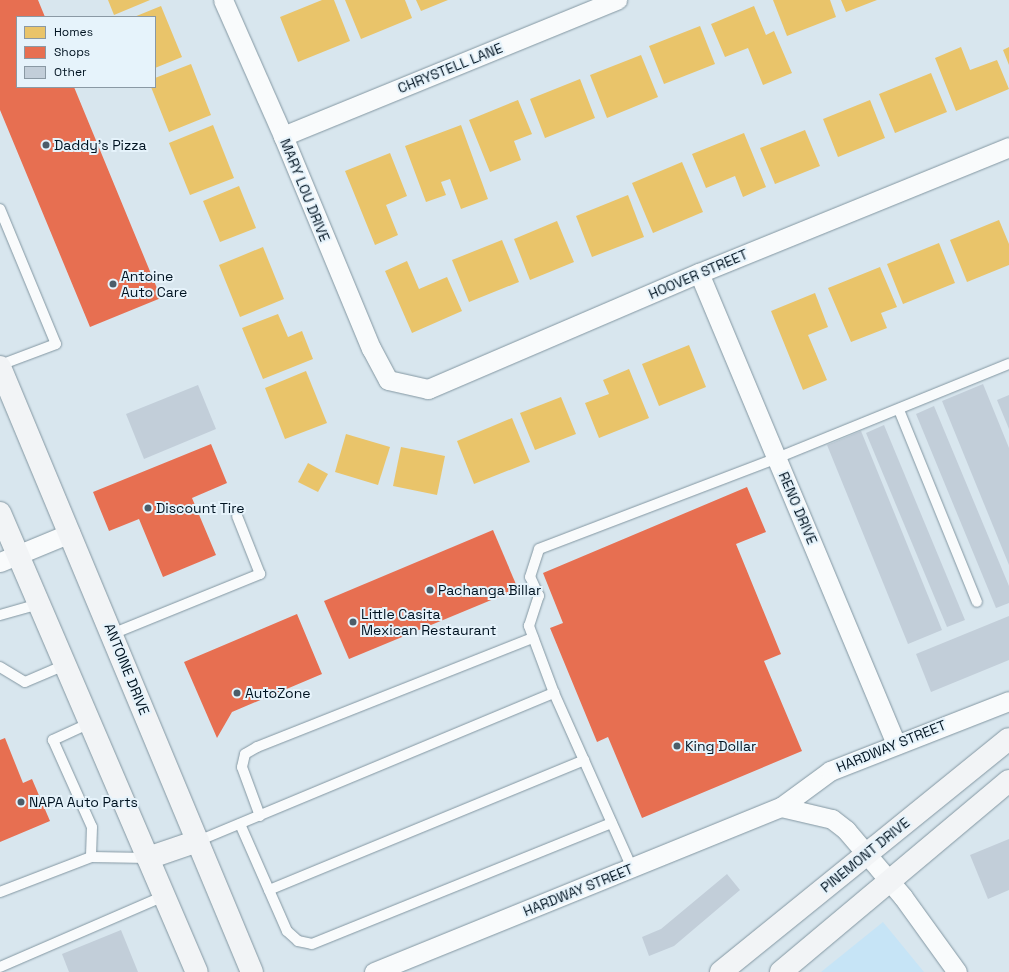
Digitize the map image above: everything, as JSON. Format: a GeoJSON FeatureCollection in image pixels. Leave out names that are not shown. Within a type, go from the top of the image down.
{"type":"FeatureCollection","features":[{"type":"Feature","properties":{"kind":"main road","name":"ANTOINE DRIVE"},"geometry":{"type":"LineString","coordinates":[[0,366],[252,972]]}},
{"type":"Feature","properties":{"kind":"main road"},"geometry":{"type":"LineString","coordinates":[[0,513],[9,558],[38,604],[197,972]]}},
{"type":"Feature","properties":{"kind":"main road","name":"PINEMONT DRIVE"},"geometry":{"type":"LineString","coordinates":[[721,972],[1009,739]]}},
{"type":"Feature","properties":{"kind":"main road"},"geometry":{"type":"LineString","coordinates":[[781,972],[1009,781]]}},
{"type":"Feature","properties":{"kind":"main road"},"geometry":{"type":"LineString","coordinates":[[148,858],[198,841]]}},
{"type":"Feature","properties":{"kind":"street","name":"MARY LOU DRIVE"},"geometry":{"type":"LineString","coordinates":[[223,0],[283,136],[371,348],[388,380]]}},
{"type":"Feature","properties":{"kind":"street","name":"CHRYSTELL LANE"},"geometry":{"type":"LineString","coordinates":[[283,136],[617,0]]}},
{"type":"Feature","properties":{"kind":"street","name":"HOOVER STREET"},"geometry":{"type":"LineString","coordinates":[[388,380],[428,389],[699,273],[1009,147]]}},
{"type":"Feature","properties":{"kind":"street","name":"RENO DRIVE"},"geometry":{"type":"LineString","coordinates":[[699,273],[896,744]]}},
{"type":"Feature","properties":{"kind":"street"},"geometry":{"type":"LineString","coordinates":[[9,558],[70,533]]}},
{"type":"Feature","properties":{"kind":"street","name":"HARDWAY STREET"},"geometry":{"type":"LineString","coordinates":[[374,972],[781,807],[830,770],[1009,701]]}},
{"type":"Feature","properties":{"kind":"street"},"geometry":{"type":"LineString","coordinates":[[781,807],[832,819],[846,830],[890,880],[955,972]]}},
{"type":"Feature","properties":{"kind":"lane"},"geometry":{"type":"LineString","coordinates":[[0,209],[56,344],[0,366]]}},
{"type":"Feature","properties":{"kind":"lane"},"geometry":{"type":"LineString","coordinates":[[632,868],[554,693],[529,626],[538,596],[530,577],[539,549],[899,410],[1009,364]]}},
{"type":"Feature","properties":{"kind":"lane"},"geometry":{"type":"LineString","coordinates":[[899,410],[977,602]]}},
{"type":"Feature","properties":{"kind":"lane"},"geometry":{"type":"LineString","coordinates":[[112,634],[260,574],[238,516]]}},
{"type":"Feature","properties":{"kind":"lane"},"geometry":{"type":"LineString","coordinates":[[0,615],[38,604]]}},
{"type":"Feature","properties":{"kind":"lane"},"geometry":{"type":"LineString","coordinates":[[260,816],[242,767],[245,754],[257,747],[533,638]]}},
{"type":"Feature","properties":{"kind":"lane"},"geometry":{"type":"LineString","coordinates":[[0,667],[24,682],[65,665]]}},
{"type":"Feature","properties":{"kind":"lane"},"geometry":{"type":"LineString","coordinates":[[198,841],[554,693]]}},
{"type":"Feature","properties":{"kind":"lane"},"geometry":{"type":"LineString","coordinates":[[90,723],[53,740],[92,827],[91,857]]}},
{"type":"Feature","properties":{"kind":"lane"},"geometry":{"type":"LineString","coordinates":[[269,890],[584,760]]}},
{"type":"Feature","properties":{"kind":"lane"},"geometry":{"type":"LineString","coordinates":[[240,824],[287,931],[298,941],[312,944],[611,823]]}},
{"type":"Feature","properties":{"kind":"lane"},"geometry":{"type":"LineString","coordinates":[[0,892],[91,857],[148,858]]}},
{"type":"Feature","properties":{"kind":"lane"},"geometry":{"type":"LineString","coordinates":[[0,967],[164,896]]}},
{"type":"Feature","properties":{"kind":"shaded area"},"geometry":{"type":"Polygon","coordinates":[[[883,922],[924,972],[821,972],[883,922]]]}},
{"type":"Feature","properties":{"kind":"building: Homes"},"geometry":{"type":"Polygon","coordinates":[[[108,0],[150,0],[114,15],[108,0]]]}},
{"type":"Feature","properties":{"kind":"building: Homes"},"geometry":{"type":"Polygon","coordinates":[[[322,0],[334,0],[350,41],[298,62],[280,17],[322,0]]]}},
{"type":"Feature","properties":{"kind":"building: Homes"},"geometry":{"type":"Polygon","coordinates":[[[345,0],[405,0],[412,18],[361,39],[345,0]]]}},
{"type":"Feature","properties":{"kind":"building: Homes"},"geometry":{"type":"Polygon","coordinates":[[[416,0],[448,0],[421,11],[416,0]]]}},
{"type":"Feature","properties":{"kind":"building: Homes"},"geometry":{"type":"Polygon","coordinates":[[[773,0],[830,0],[836,17],[787,36],[773,0]]]}},
{"type":"Feature","properties":{"kind":"building: Homes"},"geometry":{"type":"Polygon","coordinates":[[[841,0],[877,0],[846,12],[841,0]]]}},
{"type":"Feature","properties":{"kind":"building: Homes"},"geometry":{"type":"Polygon","coordinates":[[[161,6],[182,57],[156,68],[156,16],[136,16],[161,6]]]}},
{"type":"Feature","properties":{"kind":"building: Homes"},"geometry":{"type":"Polygon","coordinates":[[[754,6],[766,35],[774,31],[792,73],[763,85],[748,48],[725,57],[711,24],[754,6]]]}},
{"type":"Feature","properties":{"kind":"building: Homes"},"geometry":{"type":"Polygon","coordinates":[[[700,26],[715,64],[664,84],[649,46],[700,26]]]}},
{"type":"Feature","properties":{"kind":"building: Homes"},"geometry":{"type":"Polygon","coordinates":[[[961,47],[970,70],[997,60],[1009,89],[956,111],[935,58],[961,47]]]}},
{"type":"Feature","properties":{"kind":"building: Homes"},"geometry":{"type":"Polygon","coordinates":[[[1009,47],[1009,65],[1003,50],[1009,47]]]}},
{"type":"Feature","properties":{"kind":"building: Homes"},"geometry":{"type":"Polygon","coordinates":[[[641,55],[658,97],[607,118],[590,75],[641,55]]]}},
{"type":"Feature","properties":{"kind":"building: Homes"},"geometry":{"type":"Polygon","coordinates":[[[191,64],[211,115],[169,132],[151,88],[156,88],[156,78],[191,64]]]}},
{"type":"Feature","properties":{"kind":"building: Homes"},"geometry":{"type":"Polygon","coordinates":[[[931,73],[947,112],[895,133],[879,94],[931,73]]]}},
{"type":"Feature","properties":{"kind":"building: Homes"},"geometry":{"type":"Polygon","coordinates":[[[580,79],[595,118],[545,138],[530,99],[580,79]]]}},
{"type":"Feature","properties":{"kind":"building: Homes"},"geometry":{"type":"Polygon","coordinates":[[[518,100],[532,134],[514,141],[521,160],[490,172],[469,120],[518,100]]]}},
{"type":"Feature","properties":{"kind":"building: Homes"},"geometry":{"type":"Polygon","coordinates":[[[870,100],[885,138],[838,157],[823,119],[870,100]]]}},
{"type":"Feature","properties":{"kind":"building: Homes"},"geometry":{"type":"Polygon","coordinates":[[[213,125],[234,178],[190,195],[169,143],[213,125]]]}},
{"type":"Feature","properties":{"kind":"building: Homes"},"geometry":{"type":"Polygon","coordinates":[[[461,125],[488,199],[461,209],[450,179],[441,182],[446,195],[426,202],[405,146],[461,125]]]}},
{"type":"Feature","properties":{"kind":"building: Homes"},"geometry":{"type":"Polygon","coordinates":[[[805,130],[820,166],[775,184],[760,148],[805,130]]]}},
{"type":"Feature","properties":{"kind":"building: Homes"},"geometry":{"type":"Polygon","coordinates":[[[744,133],[766,187],[743,197],[735,176],[706,188],[692,154],[744,133]]]}},
{"type":"Feature","properties":{"kind":"building: Homes"},"geometry":{"type":"Polygon","coordinates":[[[390,153],[407,196],[386,205],[398,235],[375,245],[345,171],[390,153]]]}},
{"type":"Feature","properties":{"kind":"building: Homes"},"geometry":{"type":"Polygon","coordinates":[[[682,162],[703,212],[653,233],[632,183],[682,162]]]}},
{"type":"Feature","properties":{"kind":"building: Homes"},"geometry":{"type":"Polygon","coordinates":[[[239,186],[256,228],[220,242],[203,201],[239,186]]]}},
{"type":"Feature","properties":{"kind":"building: Homes"},"geometry":{"type":"Polygon","coordinates":[[[628,195],[644,237],[592,257],[576,216],[628,195]]]}},
{"type":"Feature","properties":{"kind":"building: Homes"},"geometry":{"type":"Polygon","coordinates":[[[999,220],[1009,244],[1009,265],[967,282],[950,240],[999,220]]]}},
{"type":"Feature","properties":{"kind":"building: Homes"},"geometry":{"type":"Polygon","coordinates":[[[557,221],[574,262],[530,280],[514,239],[557,221]]]}},
{"type":"Feature","properties":{"kind":"building: Homes"},"geometry":{"type":"Polygon","coordinates":[[[502,240],[519,282],[469,302],[452,260],[502,240]]]}},
{"type":"Feature","properties":{"kind":"building: Homes"},"geometry":{"type":"Polygon","coordinates":[[[939,243],[955,283],[903,304],[887,264],[939,243]]]}},
{"type":"Feature","properties":{"kind":"building: Homes"},"geometry":{"type":"Polygon","coordinates":[[[263,247],[284,299],[240,317],[219,265],[263,247]]]}},
{"type":"Feature","properties":{"kind":"building: Homes"},"geometry":{"type":"Polygon","coordinates":[[[407,261],[419,289],[447,277],[462,311],[412,333],[385,271],[407,261]]]}},
{"type":"Feature","properties":{"kind":"building: Homes"},"geometry":{"type":"Polygon","coordinates":[[[880,267],[897,307],[881,313],[887,328],[851,342],[828,288],[880,267]]]}},
{"type":"Feature","properties":{"kind":"building: Homes"},"geometry":{"type":"Polygon","coordinates":[[[815,293],[828,327],[808,335],[827,380],[803,390],[771,311],[815,293]]]}},
{"type":"Feature","properties":{"kind":"building: Homes"},"geometry":{"type":"Polygon","coordinates":[[[278,314],[288,337],[302,331],[313,359],[263,379],[242,328],[278,314]]]}},
{"type":"Feature","properties":{"kind":"building: Homes"},"geometry":{"type":"Polygon","coordinates":[[[689,345],[706,387],[659,406],[642,364],[689,345]]]}},
{"type":"Feature","properties":{"kind":"building: Homes"},"geometry":{"type":"Polygon","coordinates":[[[629,369],[649,418],[599,438],[585,403],[609,394],[603,380],[629,369]]]}},
{"type":"Feature","properties":{"kind":"building: Homes"},"geometry":{"type":"Polygon","coordinates":[[[306,371],[327,423],[285,439],[265,388],[306,371]]]}},
{"type":"Feature","properties":{"kind":"building: Homes"},"geometry":{"type":"Polygon","coordinates":[[[561,397],[576,434],[535,450],[520,413],[561,397]]]}},
{"type":"Feature","properties":{"kind":"building: Homes"},"geometry":{"type":"Polygon","coordinates":[[[512,418],[530,462],[474,484],[457,441],[512,418]]]}},
{"type":"Feature","properties":{"kind":"building: Homes"},"geometry":{"type":"Polygon","coordinates":[[[346,434],[390,447],[378,485],[335,472],[346,434]]]}},
{"type":"Feature","properties":{"kind":"building: Homes"},"geometry":{"type":"Polygon","coordinates":[[[401,447],[445,456],[437,495],[393,486],[401,447]]]}},
{"type":"Feature","properties":{"kind":"building: Homes"},"geometry":{"type":"Polygon","coordinates":[[[308,463],[328,474],[318,492],[298,482],[308,463]]]}},
{"type":"Feature","properties":{"kind":"building: Shops"},"geometry":{"type":"Polygon","coordinates":[[[0,0],[38,0],[45,16],[16,16],[16,88],[74,88],[161,298],[90,327],[0,110],[0,0]]]}},
{"type":"Feature","properties":{"kind":"building: Shops","name":"Discount Tire"},"geometry":{"type":"Polygon","coordinates":[[[211,444],[227,483],[192,498],[216,555],[163,577],[139,519],[109,531],[93,492],[211,444]]]}},
{"type":"Feature","properties":{"kind":"building: Shops"},"geometry":{"type":"Polygon","coordinates":[[[747,487],[766,532],[736,544],[781,654],[764,661],[802,751],[642,818],[608,737],[597,742],[550,628],[563,623],[543,573],[747,487]]]}},
{"type":"Feature","properties":{"kind":"building: Shops"},"geometry":{"type":"Polygon","coordinates":[[[493,530],[518,589],[349,659],[324,601],[493,530]]]}},
{"type":"Feature","properties":{"kind":"building: Shops","name":"AutoZone"},"geometry":{"type":"Polygon","coordinates":[[[297,614],[322,674],[232,712],[217,738],[184,662],[297,614]]]}},
{"type":"Feature","properties":{"kind":"building: Shops","name":"NAPA Auto Parts"},"geometry":{"type":"Polygon","coordinates":[[[5,738],[23,783],[32,779],[50,821],[0,842],[0,740],[5,738]]]}},
{"type":"Feature","properties":{"kind":"building: Other"},"geometry":{"type":"Polygon","coordinates":[[[983,384],[1009,448],[1009,565],[942,401],[983,384]]]}},
{"type":"Feature","properties":{"kind":"building: Other"},"geometry":{"type":"Polygon","coordinates":[[[198,385],[216,429],[144,459],[126,414],[198,385]]]}},
{"type":"Feature","properties":{"kind":"building: Other"},"geometry":{"type":"Polygon","coordinates":[[[1009,395],[1009,429],[997,400],[1009,395]]]}},
{"type":"Feature","properties":{"kind":"building: Other"},"geometry":{"type":"Polygon","coordinates":[[[934,406],[1009,586],[1009,603],[996,608],[916,414],[934,406]]]}},
{"type":"Feature","properties":{"kind":"building: Other"},"geometry":{"type":"Polygon","coordinates":[[[884,425],[965,620],[947,627],[866,433],[884,425]]]}},
{"type":"Feature","properties":{"kind":"building: Other"},"geometry":{"type":"Polygon","coordinates":[[[861,431],[942,630],[908,644],[827,445],[861,431]]]}},
{"type":"Feature","properties":{"kind":"building: Other"},"geometry":{"type":"Polygon","coordinates":[[[1009,616],[1009,660],[931,692],[916,654],[1009,616]]]}},
{"type":"Feature","properties":{"kind":"building: Other"},"geometry":{"type":"Polygon","coordinates":[[[1009,839],[1009,890],[988,899],[970,855],[1009,839]]]}},
{"type":"Feature","properties":{"kind":"building: Other"},"geometry":{"type":"Polygon","coordinates":[[[727,874],[740,890],[674,946],[649,956],[642,937],[661,929],[727,874]]]}},
{"type":"Feature","properties":{"kind":"building: Other"},"geometry":{"type":"Polygon","coordinates":[[[121,930],[138,972],[69,972],[62,954],[121,930]]]}},
{"type":"Feature","properties":{"kind":"place","name":"Daddy's Pizza"},"geometry":{"type":"Point","coordinates":[46,145]}},
{"type":"Feature","properties":{"kind":"place","name":"Antoine Auto Care"},"geometry":{"type":"Point","coordinates":[113,284]}},
{"type":"Feature","properties":{"kind":"place","name":"Discount Tire"},"geometry":{"type":"Point","coordinates":[148,508]}},
{"type":"Feature","properties":{"kind":"place","name":"Pachanga Billar"},"geometry":{"type":"Point","coordinates":[430,590]}},
{"type":"Feature","properties":{"kind":"place","name":"Little Casita Mexican Restaurant"},"geometry":{"type":"Point","coordinates":[353,622]}},
{"type":"Feature","properties":{"kind":"place","name":"AutoZone"},"geometry":{"type":"Point","coordinates":[237,693]}},
{"type":"Feature","properties":{"kind":"place","name":"King Dollar"},"geometry":{"type":"Point","coordinates":[677,746]}},
{"type":"Feature","properties":{"kind":"place","name":"NAPA Auto Parts"},"geometry":{"type":"Point","coordinates":[21,802]}}]}
